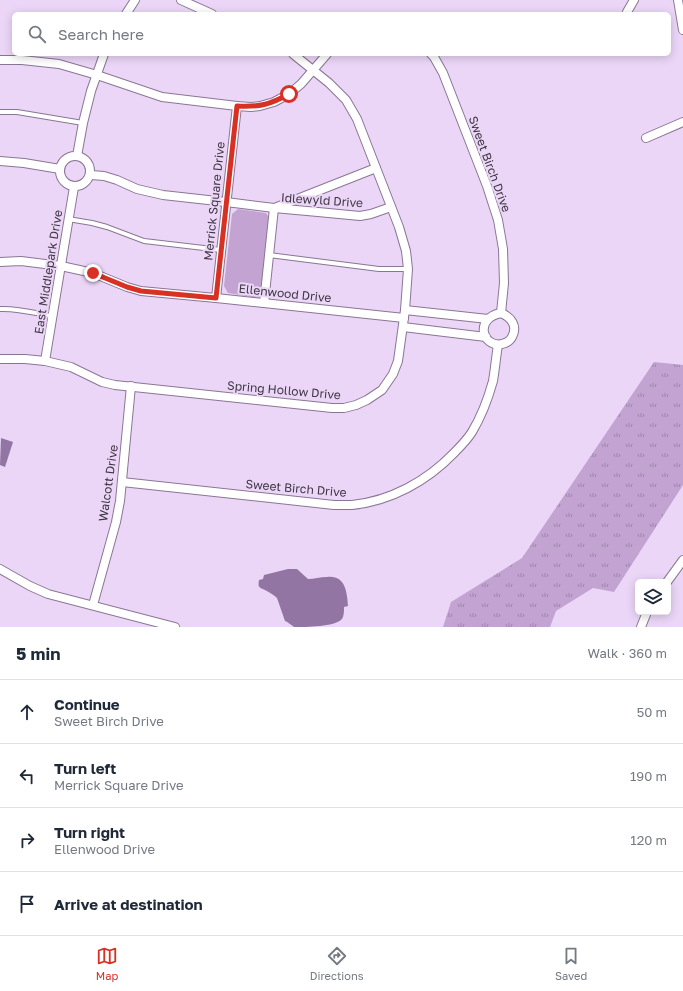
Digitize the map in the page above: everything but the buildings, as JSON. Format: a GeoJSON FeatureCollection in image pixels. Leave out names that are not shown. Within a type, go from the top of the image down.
{"type":"FeatureCollection","features":[{"type":"Feature","properties":{"kind":"street"},"geometry":{"type":"LineString","coordinates":[[127,12],[135,0]]}},
{"type":"Feature","properties":{"kind":"street"},"geometry":{"type":"LineString","coordinates":[[180,0],[207,12]]}},
{"type":"Feature","properties":{"kind":"street"},"geometry":{"type":"LineString","coordinates":[[627,12],[634,0]]}},
{"type":"Feature","properties":{"kind":"street"},"geometry":{"type":"LineString","coordinates":[[678,0],[683,30]]}},
{"type":"Feature","properties":{"kind":"street"},"geometry":{"type":"LineString","coordinates":[[77,156],[91,91],[103,56]]}},
{"type":"Feature","properties":{"kind":"street","name":"Spring Hollow Drive"},"geometry":{"type":"LineString","coordinates":[[0,358],[45,361],[71,367],[102,382],[115,385],[332,408],[344,408],[356,405],[368,400],[382,390],[393,374],[398,361],[403,328],[408,269],[406,250],[399,227],[358,119],[346,100],[329,83],[296,56]]}},
{"type":"Feature","properties":{"kind":"street"},"geometry":{"type":"LineString","coordinates":[[0,60],[22,60],[59,64],[162,97],[237,106],[260,106],[274,102],[289,94],[301,84],[325,56]]}},
{"type":"Feature","properties":{"kind":"street","name":"Sweet Birch Drive"},"geometry":{"type":"LineString","coordinates":[[433,56],[443,73],[488,186],[498,220],[503,249],[504,283],[501,313]]}},
{"type":"Feature","properties":{"kind":"street","name":"Merrick Square Drive"},"geometry":{"type":"LineString","coordinates":[[216,298],[237,106]]}},
{"type":"Feature","properties":{"kind":"street"},"geometry":{"type":"LineString","coordinates":[[646,138],[683,122]]}},
{"type":"Feature","properties":{"kind":"street"},"geometry":{"type":"LineString","coordinates":[[77,156],[86,161],[90,167],[90,175],[87,181],[81,186],[74,187],[67,185],[62,179],[60,169],[62,163],[66,159],[77,156]]}},
{"type":"Feature","properties":{"kind":"street"},"geometry":{"type":"LineString","coordinates":[[0,161],[60,169]]}},
{"type":"Feature","properties":{"kind":"street","name":"Idlewyld Drive"},"geometry":{"type":"LineString","coordinates":[[274,208],[376,168]]}},
{"type":"Feature","properties":{"kind":"street","name":"Idlewyld Drive"},"geometry":{"type":"LineString","coordinates":[[90,175],[104,176],[137,189],[163,195],[274,208],[360,216],[391,207]]}},
{"type":"Feature","properties":{"kind":"street","name":"East Middlepark Drive"},"geometry":{"type":"LineString","coordinates":[[45,361],[74,187]]}},
{"type":"Feature","properties":{"kind":"street"},"geometry":{"type":"LineString","coordinates":[[264,303],[274,208]]}},
{"type":"Feature","properties":{"kind":"street","name":"Ellenwood Drive"},"geometry":{"type":"LineString","coordinates":[[0,262],[21,261],[61,266],[93,273],[141,291],[264,303],[488,319]]}},
{"type":"Feature","properties":{"kind":"street"},"geometry":{"type":"LineString","coordinates":[[501,313],[510,318],[514,325],[514,332],[511,339],[505,344],[498,345],[491,342],[486,337],[484,330],[485,322],[490,317],[501,313]]}},
{"type":"Feature","properties":{"kind":"street"},"geometry":{"type":"LineString","coordinates":[[403,328],[486,337]]}},
{"type":"Feature","properties":{"kind":"street","name":"Sweet Birch Drive"},"geometry":{"type":"LineString","coordinates":[[122,482],[334,505],[353,504],[384,498],[402,491],[422,480],[443,464],[471,434],[480,417],[493,381],[498,345]]}},
{"type":"Feature","properties":{"kind":"street","name":"Walcott Drive"},"geometry":{"type":"LineString","coordinates":[[93,606],[116,522],[120,501],[131,386]]}},
{"type":"Feature","properties":{"kind":"street"},"geometry":{"type":"LineString","coordinates":[[668,579],[683,560]]}},
{"type":"Feature","properties":{"kind":"street"},"geometry":{"type":"LineString","coordinates":[[0,570],[39,590],[93,606],[175,627]]}},
{"type":"Feature","properties":{"kind":"street"},"geometry":{"type":"LineString","coordinates":[[641,627],[646,615]]}},
{"type":"Feature","properties":{"kind":"lane"},"geometry":{"type":"LineString","coordinates":[[0,112],[17,112],[83,123]]}},
{"type":"Feature","properties":{"kind":"lane"},"geometry":{"type":"LineString","coordinates":[[68,219],[107,227],[144,241],[221,250]]}},
{"type":"Feature","properties":{"kind":"lane"},"geometry":{"type":"LineString","coordinates":[[269,255],[380,269],[408,269]]}},
{"type":"Feature","properties":{"kind":"lane"},"geometry":{"type":"LineString","coordinates":[[0,310],[16,310],[52,316]]}},
{"type":"Feature","properties":{"kind":"green space"},"geometry":{"type":"Polygon","coordinates":[[[238,209],[266,213],[270,219],[263,292],[258,298],[228,293],[224,286],[232,214],[238,209]]]}},
{"type":"Feature","properties":{"kind":"green space"},"geometry":{"type":"Polygon","coordinates":[[[654,362],[683,365],[683,485],[614,592],[593,588],[556,611],[550,627],[443,627],[451,602],[522,558],[654,362]]]}},
{"type":"Feature","properties":{"kind":"shaded area"},"geometry":{"type":"Polygon","coordinates":[[[1,438],[13,442],[5,467],[0,465],[1,438]]]}},
{"type":"Feature","properties":{"kind":"shaded area"},"geometry":{"type":"Polygon","coordinates":[[[288,569],[297,569],[308,579],[333,577],[341,581],[346,590],[348,606],[344,607],[344,615],[342,619],[333,624],[306,627],[294,627],[285,621],[277,598],[259,586],[259,580],[263,579],[264,575],[288,569]]]}},
{"type":"Feature","properties":{"kind":"route"},"geometry":{"type":"LineString","coordinates":[[93,273],[141,291],[216,298],[237,106],[260,106],[274,102],[289,94]]}}]}
